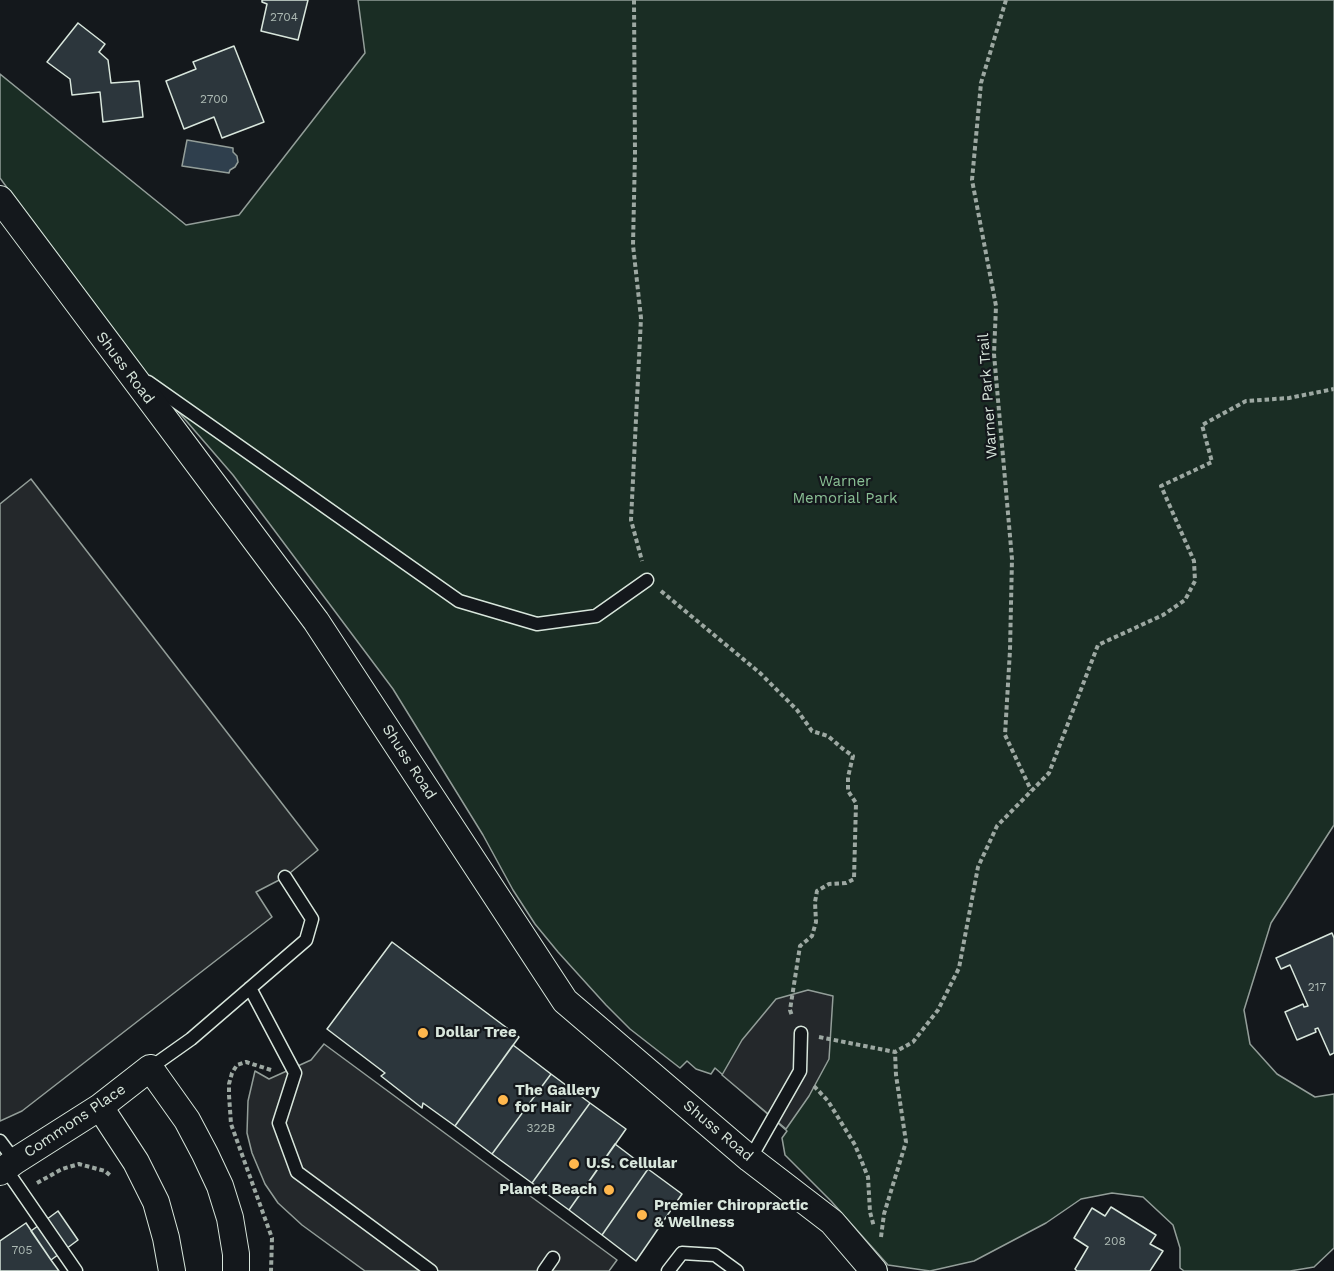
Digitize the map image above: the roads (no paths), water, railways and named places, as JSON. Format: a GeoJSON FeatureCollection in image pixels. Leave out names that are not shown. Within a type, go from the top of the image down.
{"type":"FeatureCollection","features":[{"type":"Feature","properties":{"kind":"street","name":"Shuss Road"},"geometry":{"type":"LineString","coordinates":[[0,200],[316,621],[565,1001],[750,1159],[832,1222],[873,1270]]}},
{"type":"Feature","properties":{"kind":"street","name":"Commons Place"},"geometry":{"type":"LineString","coordinates":[[5,1161],[100,1107],[150,1068]]}},
{"type":"Feature","properties":{"kind":"street"},"geometry":{"type":"LineString","coordinates":[[150,1068],[186,1120],[220,1186],[230,1218],[236,1254],[236,1271]]}},
{"type":"Feature","properties":{"kind":"street"},"geometry":{"type":"LineString","coordinates":[[100,1107],[136,1162],[156,1202],[172,1271]]}},
{"type":"Feature","properties":{"kind":"lane"},"geometry":{"type":"LineString","coordinates":[[123,365],[459,601],[537,624],[596,616],[647,580]]}},
{"type":"Feature","properties":{"kind":"lane"},"geometry":{"type":"LineString","coordinates":[[150,1068],[191,1039],[306,940],[312,919],[285,877]]}},
{"type":"Feature","properties":{"kind":"lane"},"geometry":{"type":"LineString","coordinates":[[250,988],[296,1073],[279,1123],[297,1172],[431,1271]]}},
{"type":"Feature","properties":{"kind":"lane"},"geometry":{"type":"LineString","coordinates":[[750,1159],[800,1071],[801,1033]]}},
{"type":"Feature","properties":{"kind":"lane"},"geometry":{"type":"LineString","coordinates":[[5,1161],[22,1192],[76,1271]]}},
{"type":"Feature","properties":{"kind":"lane"},"geometry":{"type":"LineString","coordinates":[[668,1271],[682,1253],[715,1254],[737,1271]]}},
{"type":"Feature","properties":{"kind":"lane"},"geometry":{"type":"LineString","coordinates":[[544,1271],[554,1258]]}},
{"type":"Feature","properties":{"kind":"water"},"geometry":{"type":"Polygon","coordinates":[[[187,140],[233,148],[238,162],[229,173],[182,166],[187,140]]]}},
{"type":"Feature","properties":{"kind":"place","name":"Dollar Tree"},"geometry":{"type":"Point","coordinates":[423,1033]}},
{"type":"Feature","properties":{"kind":"place","name":"The Gallery for Hair"},"geometry":{"type":"Point","coordinates":[503,1100]}},
{"type":"Feature","properties":{"kind":"place","name":"U.S. Cellular"},"geometry":{"type":"Point","coordinates":[574,1164]}},
{"type":"Feature","properties":{"kind":"place","name":"Planet Beach"},"geometry":{"type":"Point","coordinates":[609,1190]}},
{"type":"Feature","properties":{"kind":"place","name":"Premier Chiropractic & Wellness"},"geometry":{"type":"Point","coordinates":[642,1215]}},
{"type":"Feature","properties":{"kind":"park label","name":"Warner Memorial Park"},"geometry":{"type":"Point","coordinates":[845,490]}}]}
